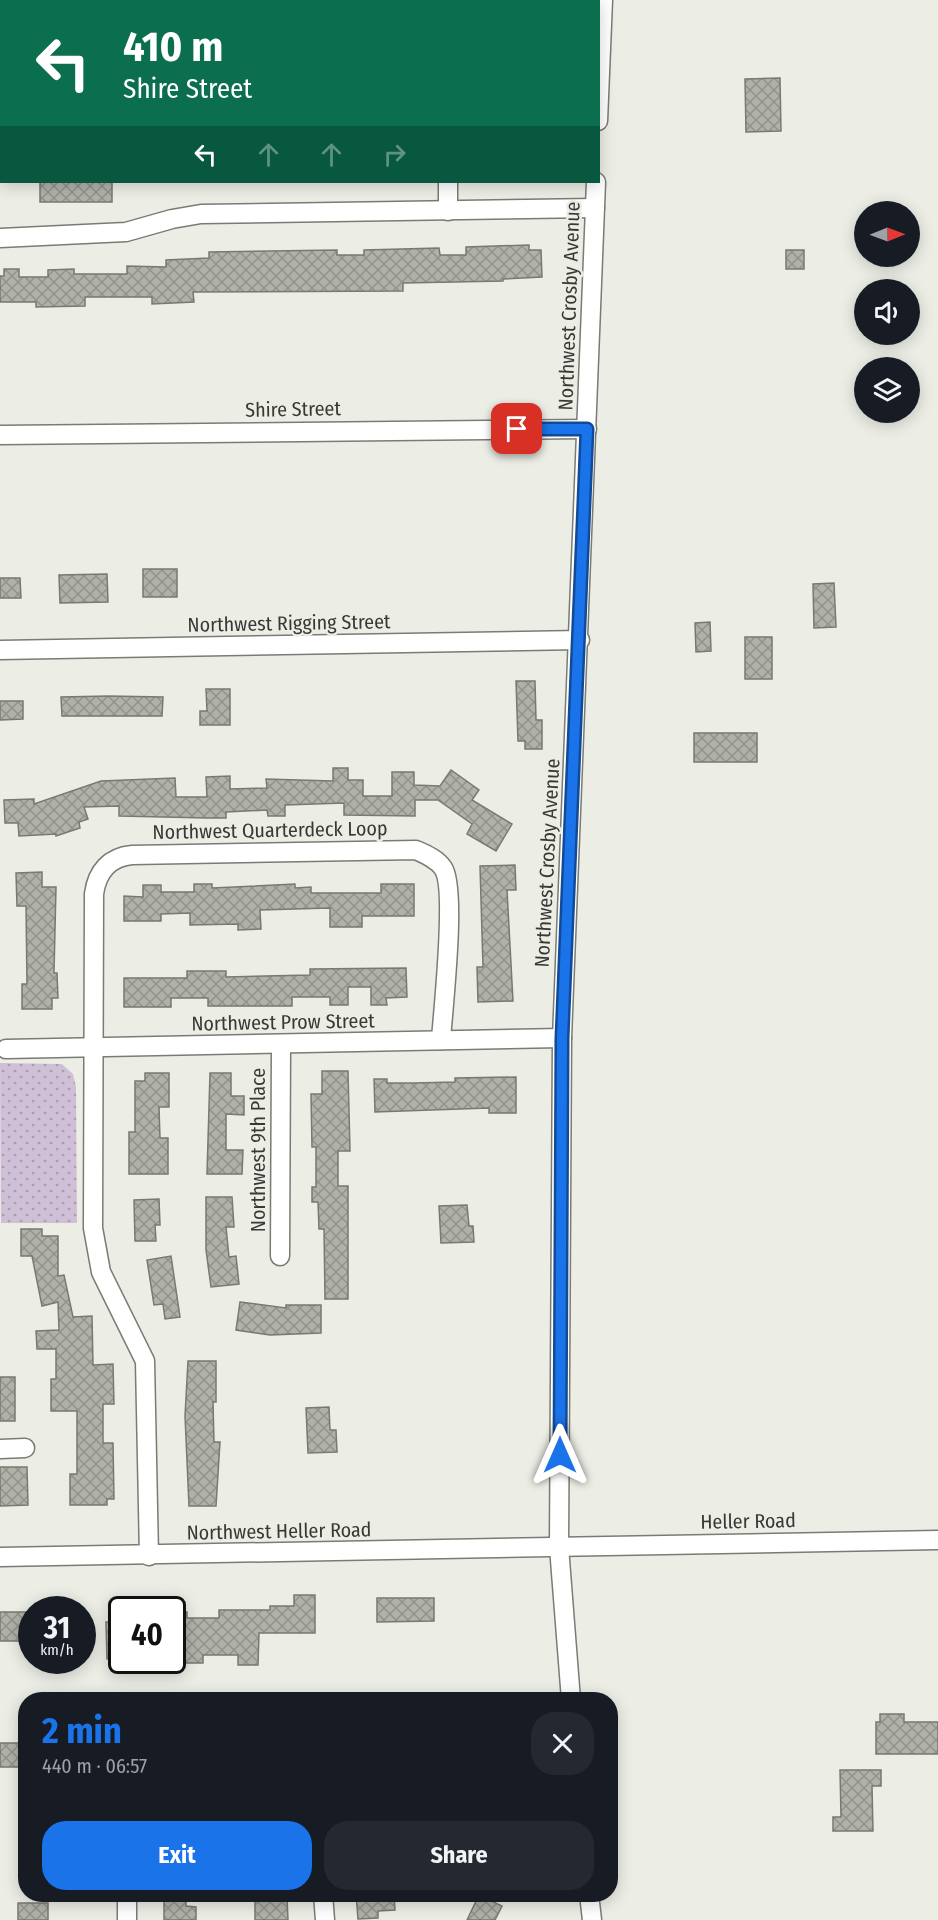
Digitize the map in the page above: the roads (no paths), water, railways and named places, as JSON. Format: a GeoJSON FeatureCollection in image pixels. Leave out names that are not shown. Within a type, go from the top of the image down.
{"type":"FeatureCollection","features":[{"type":"Feature","properties":{"kind":"street"},"geometry":{"type":"LineString","coordinates":[[600,72],[603,0]]}},
{"type":"Feature","properties":{"kind":"street"},"geometry":{"type":"LineString","coordinates":[[448,183],[448,210]]}},
{"type":"Feature","properties":{"kind":"street","name":"Northwest Crosby Avenue"},"geometry":{"type":"LineString","coordinates":[[570,1692],[559,1548],[562,1038],[580,640],[596,183]]}},
{"type":"Feature","properties":{"kind":"street"},"geometry":{"type":"LineString","coordinates":[[0,238],[126,232],[172,219],[201,214],[595,208]]}},
{"type":"Feature","properties":{"kind":"street","name":"Shire Street"},"geometry":{"type":"LineString","coordinates":[[0,435],[587,429]]}},
{"type":"Feature","properties":{"kind":"street","name":"Northwest Rigging Street"},"geometry":{"type":"LineString","coordinates":[[0,650],[580,640]]}},
{"type":"Feature","properties":{"kind":"street","name":"Northwest Quarterdeck Loop"},"geometry":{"type":"LineString","coordinates":[[149,1556],[145,1361],[102,1272],[93,1228],[96,884],[109,862],[121,856],[144,854],[416,850],[430,856],[443,867],[450,892],[441,1040]]}},
{"type":"Feature","properties":{"kind":"street","name":"Northwest Prow Street"},"geometry":{"type":"LineString","coordinates":[[6,1049],[562,1038]]}},
{"type":"Feature","properties":{"kind":"street","name":"Northwest 9th Place"},"geometry":{"type":"LineString","coordinates":[[280,1256],[281,1045]]}},
{"type":"Feature","properties":{"kind":"street"},"geometry":{"type":"LineString","coordinates":[[0,1449],[25,1448]]}},
{"type":"Feature","properties":{"kind":"street","name":"Heller Road"},"geometry":{"type":"LineString","coordinates":[[559,1548],[938,1540]]}},
{"type":"Feature","properties":{"kind":"street","name":"Northwest Heller Road"},"geometry":{"type":"LineString","coordinates":[[0,1557],[559,1548]]}},
{"type":"Feature","properties":{"kind":"street"},"geometry":{"type":"LineString","coordinates":[[127,1902],[127,1920]]}},
{"type":"Feature","properties":{"kind":"street"},"geometry":{"type":"LineString","coordinates":[[324,1902],[325,1920]]}},
{"type":"Feature","properties":{"kind":"street"},"geometry":{"type":"LineString","coordinates":[[591,1902],[592,1920]]}}]}
